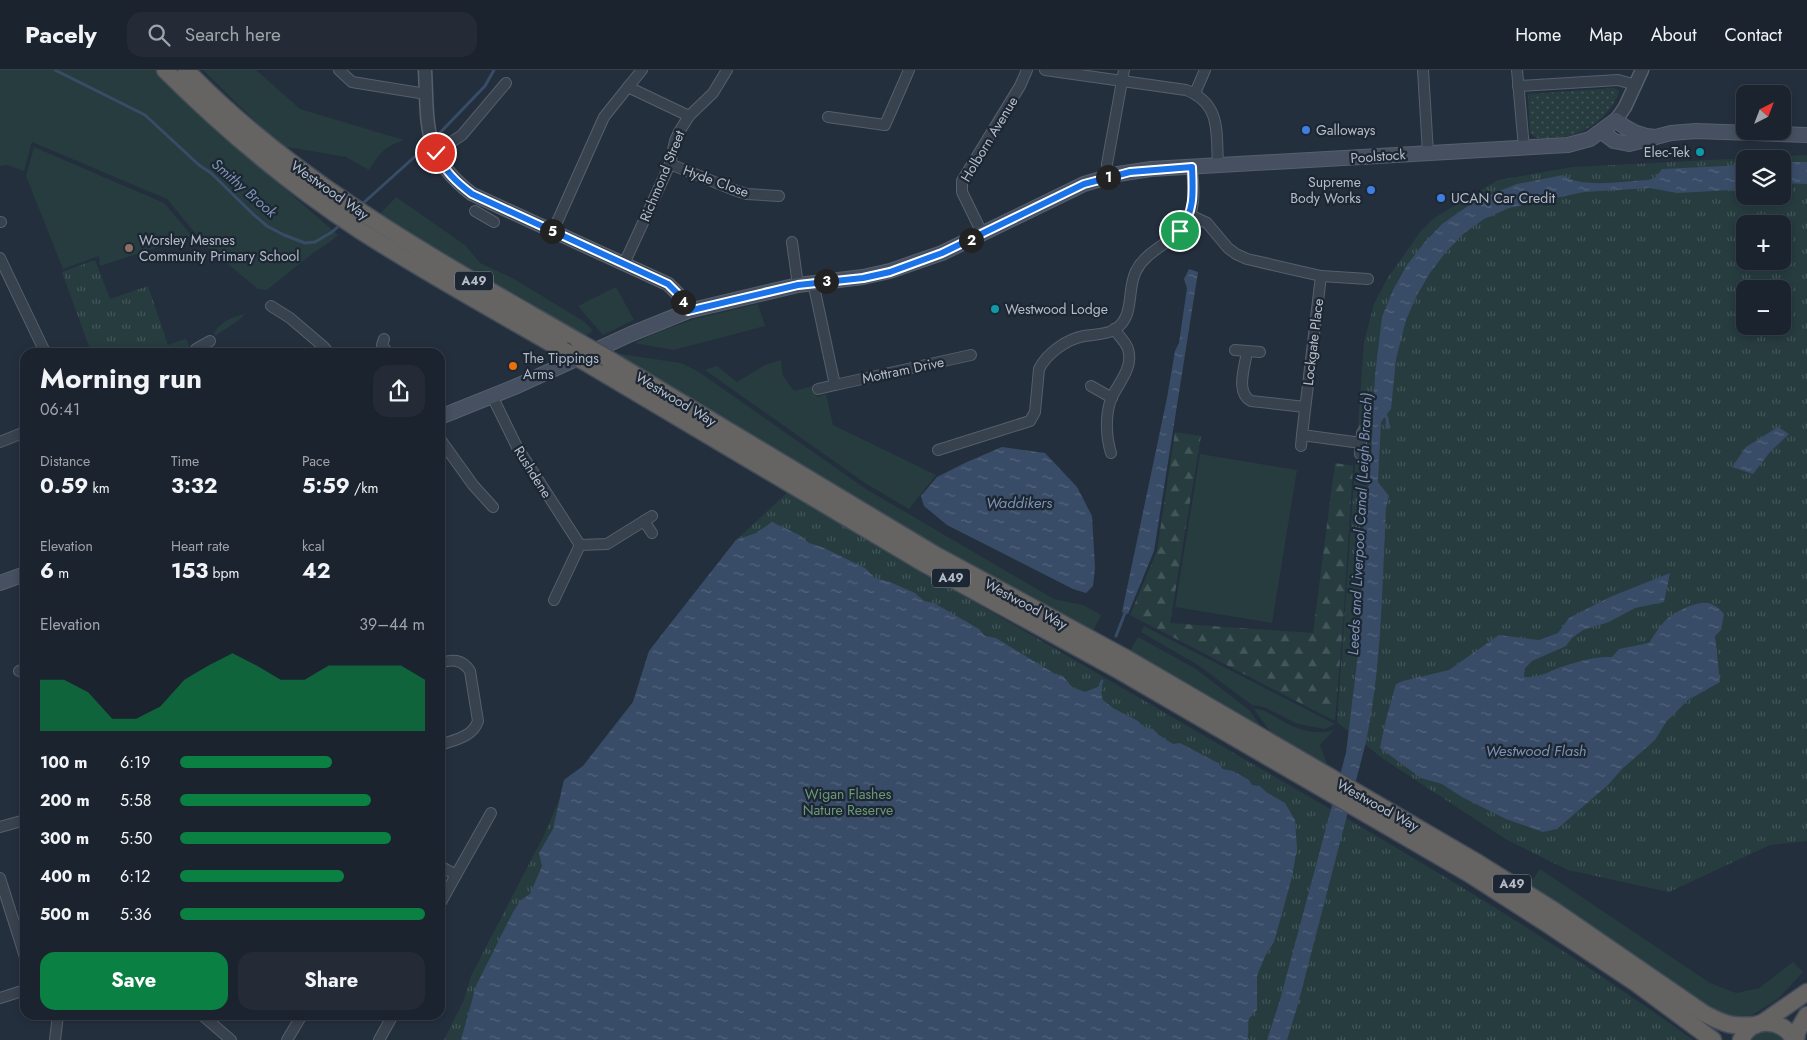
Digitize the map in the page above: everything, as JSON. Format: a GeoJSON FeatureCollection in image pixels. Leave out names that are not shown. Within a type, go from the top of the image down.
{"type":"FeatureCollection","features":[{"type":"Feature","properties":{"kind":"highway","name":"Westwood Way"},"geometry":{"type":"LineString","coordinates":[[165,70],[222,125],[291,182],[334,204],[563,350],[925,564],[1374,811],[1636,983],[1713,1040]]}},
{"type":"Feature","properties":{"kind":"highway","name":"Westwood Way"},"geometry":{"type":"LineString","coordinates":[[186,70],[261,139],[300,170],[334,204]]}},
{"type":"Feature","properties":{"kind":"highway","name":"Westwood Way"},"geometry":{"type":"LineString","coordinates":[[364,224],[607,358],[934,554],[1124,657],[1317,778]]}},
{"type":"Feature","properties":{"kind":"highway","name":"Westwood Way"},"geometry":{"type":"LineString","coordinates":[[1374,811],[1478,863],[1555,911],[1705,1014],[1737,1027],[1759,1024]]}},
{"type":"Feature","properties":{"kind":"highway"},"geometry":{"type":"LineString","coordinates":[[1741,1040],[1748,1030],[1807,992]]}},
{"type":"Feature","properties":{"kind":"highway","name":"A49"},"geometry":{"type":"LineString","coordinates":[[1795,1040],[1797,1032],[1807,1015]]}},
{"type":"Feature","properties":{"kind":"highway","name":"A49"},"geometry":{"type":"LineString","coordinates":[[1759,1024],[1770,1022],[1779,1024],[1786,1028],[1795,1040]]}},
{"type":"Feature","properties":{"kind":"main road","name":"Poolstock"},"geometry":{"type":"LineString","coordinates":[[445,414],[577,360],[631,334],[688,311],[798,285],[863,278],[890,272],[919,262],[983,235],[1055,197],[1084,184],[1108,177],[1151,169],[1576,144],[1602,132],[1616,120]]}},
{"type":"Feature","properties":{"kind":"main road"},"geometry":{"type":"LineString","coordinates":[[1616,120],[1626,128],[1639,134],[1655,137]]}},
{"type":"Feature","properties":{"kind":"main road"},"geometry":{"type":"LineString","coordinates":[[1602,132],[1614,141],[1629,144],[1655,137],[1696,131],[1807,135]]}},
{"type":"Feature","properties":{"kind":"main road"},"geometry":{"type":"LineString","coordinates":[[0,583],[20,576]]}},
{"type":"Feature","properties":{"kind":"street"},"geometry":{"type":"LineString","coordinates":[[339,70],[352,82],[426,94]]}},
{"type":"Feature","properties":{"kind":"street"},"geometry":{"type":"LineString","coordinates":[[425,70],[430,135],[434,150],[455,181],[472,194],[494,205],[668,284],[680,296],[688,311]]}},
{"type":"Feature","properties":{"kind":"street"},"geometry":{"type":"LineString","coordinates":[[553,231],[604,117],[642,70]]}},
{"type":"Feature","properties":{"kind":"street","name":"Richmond Street"},"geometry":{"type":"LineString","coordinates":[[624,264],[670,164],[675,140],[689,116],[713,93],[727,70]]}},
{"type":"Feature","properties":{"kind":"street"},"geometry":{"type":"LineString","coordinates":[[828,116],[885,125],[909,70]]}},
{"type":"Feature","properties":{"kind":"street","name":"Holborn Avenue"},"geometry":{"type":"LineString","coordinates":[[983,235],[962,192],[962,181],[1028,70]]}},
{"type":"Feature","properties":{"kind":"street"},"geometry":{"type":"LineString","coordinates":[[1045,70],[1186,90],[1195,93],[1208,104],[1215,118],[1218,166]]}},
{"type":"Feature","properties":{"kind":"street"},"geometry":{"type":"LineString","coordinates":[[1108,177],[1107,164],[1124,70]]}},
{"type":"Feature","properties":{"kind":"street"},"geometry":{"type":"LineString","coordinates":[[1195,93],[1205,70]]}},
{"type":"Feature","properties":{"kind":"street"},"geometry":{"type":"LineString","coordinates":[[1423,70],[1428,153]]}},
{"type":"Feature","properties":{"kind":"street"},"geometry":{"type":"LineString","coordinates":[[1517,70],[1524,148]]}},
{"type":"Feature","properties":{"kind":"street"},"geometry":{"type":"LineString","coordinates":[[1616,120],[1626,107],[1642,70]]}},
{"type":"Feature","properties":{"kind":"street"},"geometry":{"type":"LineString","coordinates":[[1518,86],[1618,80],[1636,85]]}},
{"type":"Feature","properties":{"kind":"street"},"geometry":{"type":"LineString","coordinates":[[434,150],[462,135],[506,83]]}},
{"type":"Feature","properties":{"kind":"street"},"geometry":{"type":"LineString","coordinates":[[628,87],[689,116]]}},
{"type":"Feature","properties":{"kind":"street","name":"Hyde Close"},"geometry":{"type":"LineString","coordinates":[[670,164],[734,190],[762,190],[779,196]]}},
{"type":"Feature","properties":{"kind":"street"},"geometry":{"type":"LineString","coordinates":[[938,450],[1030,421],[1035,412],[1039,369],[1042,362],[1067,342],[1076,338],[1104,334],[1114,330],[1121,324],[1126,316],[1136,271],[1152,253],[1180,231],[1190,215],[1194,203],[1192,167]]}},
{"type":"Feature","properties":{"kind":"street"},"geometry":{"type":"LineString","coordinates":[[475,211],[491,220],[494,205]]}},
{"type":"Feature","properties":{"kind":"street"},"geometry":{"type":"LineString","coordinates":[[1190,215],[1207,223],[1228,248],[1247,259],[1321,276],[1368,279]]}},
{"type":"Feature","properties":{"kind":"street"},"geometry":{"type":"LineString","coordinates":[[792,242],[798,285]]}},
{"type":"Feature","properties":{"kind":"street"},"geometry":{"type":"LineString","coordinates":[[0,258],[43,348]]}},
{"type":"Feature","properties":{"kind":"street","name":"Lockgate Place"},"geometry":{"type":"LineString","coordinates":[[1301,446],[1321,276]]}},
{"type":"Feature","properties":{"kind":"street"},"geometry":{"type":"LineString","coordinates":[[814,282],[835,385]]}},
{"type":"Feature","properties":{"kind":"street"},"geometry":{"type":"LineString","coordinates":[[271,306],[290,318],[324,348]]}},
{"type":"Feature","properties":{"kind":"street"},"geometry":{"type":"LineString","coordinates":[[1111,453],[1104,441],[1108,411],[1112,398],[1124,379],[1128,367],[1128,348],[1114,330]]}},
{"type":"Feature","properties":{"kind":"street"},"geometry":{"type":"LineString","coordinates":[[384,339],[382,345],[384,348]]}},
{"type":"Feature","properties":{"kind":"street"},"geometry":{"type":"LineString","coordinates":[[1235,350],[1260,352]]}},
{"type":"Feature","properties":{"kind":"street"},"geometry":{"type":"LineString","coordinates":[[1247,352],[1242,389],[1248,400],[1305,407]]}},
{"type":"Feature","properties":{"kind":"street","name":"Mottram Drive"},"geometry":{"type":"LineString","coordinates":[[818,389],[971,355]]}},
{"type":"Feature","properties":{"kind":"street"},"geometry":{"type":"LineString","coordinates":[[1091,386],[1112,398]]}},
{"type":"Feature","properties":{"kind":"street","name":"Rushdene"},"geometry":{"type":"LineString","coordinates":[[492,396],[517,446],[580,545]]}},
{"type":"Feature","properties":{"kind":"street"},"geometry":{"type":"LineString","coordinates":[[0,442],[20,434]]}},
{"type":"Feature","properties":{"kind":"street"},"geometry":{"type":"LineString","coordinates":[[1302,435],[1361,444]]}},
{"type":"Feature","properties":{"kind":"street"},"geometry":{"type":"LineString","coordinates":[[445,446],[473,485],[492,507]]}},
{"type":"Feature","properties":{"kind":"street"},"geometry":{"type":"LineString","coordinates":[[554,600],[580,545],[607,544],[648,519],[652,533]]}},
{"type":"Feature","properties":{"kind":"street"},"geometry":{"type":"LineString","coordinates":[[445,662],[459,661],[470,671],[478,722],[468,735],[445,743]]}},
{"type":"Feature","properties":{"kind":"street"},"geometry":{"type":"LineString","coordinates":[[445,895],[490,813]]}},
{"type":"Feature","properties":{"kind":"street"},"geometry":{"type":"LineString","coordinates":[[0,827],[20,821]]}},
{"type":"Feature","properties":{"kind":"street"},"geometry":{"type":"LineString","coordinates":[[445,869],[456,875]]}},
{"type":"Feature","properties":{"kind":"street"},"geometry":{"type":"LineString","coordinates":[[0,878],[3,900],[20,944]]}},
{"type":"Feature","properties":{"kind":"street"},"geometry":{"type":"LineString","coordinates":[[0,998],[20,992]]}},
{"type":"Feature","properties":{"kind":"street"},"geometry":{"type":"LineString","coordinates":[[55,1040],[57,1020]]}},
{"type":"Feature","properties":{"kind":"street"},"geometry":{"type":"LineString","coordinates":[[208,1020],[231,1040]]}},
{"type":"Feature","properties":{"kind":"street"},"geometry":{"type":"LineString","coordinates":[[287,1040],[299,1020]]}},
{"type":"Feature","properties":{"kind":"street"},"geometry":{"type":"LineString","coordinates":[[379,1040],[390,1020]]}},
{"type":"Feature","properties":{"kind":"green space"},"geometry":{"type":"Polygon","coordinates":[[[0,70],[162,70],[242,151],[338,235],[267,290],[258,289],[206,246],[167,199],[32,142],[24,171],[7,165],[0,166],[0,70]]]}},
{"type":"Feature","properties":{"kind":"green space"},"geometry":{"type":"Polygon","coordinates":[[[203,70],[256,70],[300,109],[404,140],[391,145],[383,151],[369,170],[346,157],[282,146],[203,70]]]}},
{"type":"Feature","properties":{"kind":"green space"},"geometry":{"type":"Polygon","coordinates":[[[1614,88],[1619,91],[1612,106],[1595,124],[1588,128],[1573,135],[1551,138],[1538,138],[1530,132],[1528,94],[1614,88]]]}},
{"type":"Feature","properties":{"kind":"green space"},"geometry":{"type":"Polygon","coordinates":[[[34,147],[164,203],[192,236],[100,266],[99,256],[63,269],[26,176],[34,147]]]}},
{"type":"Feature","properties":{"kind":"green space"},"geometry":{"type":"Polygon","coordinates":[[[1807,155],[1807,841],[1770,845],[1669,892],[1568,870],[1507,840],[1382,758],[1337,722],[1364,342],[1374,304],[1387,279],[1421,231],[1434,218],[1498,180],[1573,167],[1736,159],[1736,205],[1791,205],[1791,156],[1807,155]]]}},
{"type":"Feature","properties":{"kind":"green space"},"geometry":{"type":"Polygon","coordinates":[[[396,197],[465,245],[480,263],[514,279],[585,322],[593,331],[582,338],[377,217],[396,197]]]}},
{"type":"Feature","properties":{"kind":"green space"},"geometry":{"type":"Polygon","coordinates":[[[95,260],[110,299],[148,286],[168,345],[186,339],[190,348],[90,348],[62,272],[95,260]]]}},
{"type":"Feature","properties":{"kind":"green space"},"geometry":{"type":"Polygon","coordinates":[[[616,287],[634,320],[603,335],[578,306],[616,287]]]}},
{"type":"Feature","properties":{"kind":"green space"},"geometry":{"type":"Polygon","coordinates":[[[758,304],[765,326],[674,350],[634,343],[695,319],[758,304]]]}},
{"type":"Feature","properties":{"kind":"green space"},"geometry":{"type":"Polygon","coordinates":[[[245,314],[215,336],[214,333],[224,323],[231,318],[245,314]]]}},
{"type":"Feature","properties":{"kind":"green space"},"geometry":{"type":"Polygon","coordinates":[[[620,354],[681,363],[699,372],[866,489],[1054,599],[1083,605],[1101,615],[1092,633],[937,545],[616,357],[620,354]]]}},
{"type":"Feature","properties":{"kind":"green space"},"geometry":{"type":"Polygon","coordinates":[[[781,360],[783,376],[794,391],[813,386],[817,397],[826,394],[833,425],[936,475],[909,509],[865,483],[705,370],[717,366],[737,382],[765,365],[781,360]]]}},
{"type":"Feature","properties":{"kind":"green space"},"geometry":{"type":"Polygon","coordinates":[[[1175,432],[1201,436],[1170,623],[1313,633],[1335,463],[1353,466],[1335,721],[1130,615],[1157,551],[1175,432]]]}},
{"type":"Feature","properties":{"kind":"green space"},"geometry":{"type":"Polygon","coordinates":[[[1200,454],[1297,470],[1272,623],[1175,607],[1200,454]]]}},
{"type":"Feature","properties":{"kind":"green space","name":"Wigan Flashes Nature Reserve"},"geometry":{"type":"Polygon","coordinates":[[[787,493],[1312,798],[1478,897],[1587,967],[1693,1040],[444,1040],[464,1000],[471,976],[543,837],[560,798],[564,780],[583,766],[633,702],[649,651],[736,540],[787,493]]]}},
{"type":"Feature","properties":{"kind":"green space"},"geometry":{"type":"Polygon","coordinates":[[[1144,626],[1335,724],[1325,729],[1298,724],[1264,707],[1252,705],[1198,665],[1141,632],[1144,626]]]}},
{"type":"Feature","properties":{"kind":"green space"},"geometry":{"type":"Polygon","coordinates":[[[1138,637],[1196,669],[1249,710],[1264,731],[1129,653],[1138,637]]]}},
{"type":"Feature","properties":{"kind":"green space"},"geometry":{"type":"Polygon","coordinates":[[[1254,709],[1264,711],[1292,726],[1313,732],[1334,730],[1320,745],[1327,764],[1274,737],[1254,709]]]}},
{"type":"Feature","properties":{"kind":"green space"},"geometry":{"type":"Polygon","coordinates":[[[1540,869],[1710,983],[1736,993],[1759,988],[1793,962],[1803,972],[1778,999],[1744,1020],[1711,1011],[1529,885],[1540,869]]]}},
{"type":"Feature","properties":{"kind":"green space"},"geometry":{"type":"Polygon","coordinates":[[[1763,1030],[1777,1031],[1787,1040],[1750,1040],[1757,1032],[1763,1030]]]}},
{"type":"Feature","properties":{"kind":"water"},"geometry":{"type":"Polygon","coordinates":[[[1791,162],[1807,162],[1807,184],[1791,183],[1791,162]]]}},
{"type":"Feature","properties":{"kind":"water"},"geometry":{"type":"Polygon","coordinates":[[[1736,165],[1736,189],[1677,193],[1650,188],[1584,192],[1509,208],[1484,219],[1463,234],[1445,253],[1417,295],[1406,320],[1396,359],[1391,409],[1381,422],[1378,482],[1389,496],[1386,508],[1378,655],[1366,742],[1287,1040],[1267,1040],[1280,1000],[1346,753],[1359,646],[1364,509],[1370,481],[1375,375],[1382,317],[1393,290],[1407,265],[1442,224],[1471,204],[1487,196],[1517,184],[1563,175],[1581,182],[1616,183],[1655,178],[1662,169],[1736,165]]]}},
{"type":"Feature","properties":{"kind":"water"},"geometry":{"type":"Polygon","coordinates":[[[1189,269],[1198,272],[1154,551],[1128,614],[1122,612],[1167,398],[1175,351],[1179,343],[1187,288],[1184,279],[1189,269]]]}},
{"type":"Feature","properties":{"kind":"water"},"geometry":{"type":"Polygon","coordinates":[[[1778,427],[1789,434],[1770,452],[1753,474],[1732,467],[1746,447],[1778,427]]]}},
{"type":"Feature","properties":{"kind":"water","name":"Waddikers"},"geometry":{"type":"Polygon","coordinates":[[[1002,447],[1045,453],[1077,487],[1092,516],[1095,568],[1093,586],[1086,593],[1073,589],[947,525],[924,506],[921,496],[937,477],[1002,447]]]}},
{"type":"Feature","properties":{"kind":"water","name":"Wigan Flashes Nature Reserve"},"geometry":{"type":"Polygon","coordinates":[[[772,522],[799,535],[809,543],[822,547],[865,568],[875,578],[890,582],[915,593],[924,601],[934,603],[979,629],[985,636],[996,638],[1055,674],[1063,676],[1072,687],[1085,692],[1100,686],[1103,700],[1113,708],[1138,721],[1144,727],[1153,729],[1173,744],[1180,743],[1218,763],[1223,769],[1233,771],[1249,780],[1252,785],[1260,786],[1266,792],[1285,803],[1295,820],[1297,848],[1292,877],[1274,942],[1265,956],[1257,976],[1257,1010],[1249,1020],[1247,1040],[461,1040],[476,986],[513,912],[521,900],[530,894],[542,866],[539,853],[553,829],[564,780],[583,766],[633,702],[649,651],[736,540],[756,533],[772,522]]]}},
{"type":"Feature","properties":{"kind":"water","name":"Westwood Flash"},"geometry":{"type":"Polygon","coordinates":[[[1670,573],[1664,602],[1635,608],[1609,622],[1583,630],[1572,638],[1566,646],[1532,661],[1525,668],[1524,677],[1533,677],[1585,660],[1598,657],[1612,657],[1619,649],[1649,643],[1669,618],[1685,608],[1697,604],[1708,603],[1717,607],[1724,614],[1721,630],[1715,636],[1720,682],[1688,700],[1666,722],[1655,740],[1622,769],[1608,785],[1557,829],[1543,832],[1506,819],[1462,797],[1442,784],[1421,778],[1380,748],[1396,684],[1449,670],[1499,635],[1539,640],[1558,633],[1569,618],[1610,597],[1670,573]]]}},
{"type":"Feature","properties":{"kind":"waterway","name":"Smithy Brook"},"geometry":{"type":"LineString","coordinates":[[55,70],[145,115],[199,165],[211,173],[267,226],[305,243],[315,242],[341,224]]}},
{"type":"Feature","properties":{"kind":"waterway","name":"Smithy Brook"},"geometry":{"type":"LineString","coordinates":[[434,139],[485,86],[494,70]]}},
{"type":"Feature","properties":{"kind":"waterway","name":"Smithy Brook"},"geometry":{"type":"LineString","coordinates":[[360,206],[430,143]]}},
{"type":"Feature","properties":{"kind":"waterway"},"geometry":{"type":"LineString","coordinates":[[1383,412],[1387,418],[1388,427]]}},
{"type":"Feature","properties":{"kind":"waterway"},"geometry":{"type":"LineString","coordinates":[[1116,636],[1125,613]]}},
{"type":"Feature","properties":{"kind":"waterway"},"geometry":{"type":"LineString","coordinates":[[1100,686],[1102,681]]}},
{"type":"Feature","properties":{"kind":"place","name":"Galloways"},"geometry":{"type":"Point","coordinates":[1306,130]}},
{"type":"Feature","properties":{"kind":"place","name":"Elec-Tek"},"geometry":{"type":"Point","coordinates":[1700,152]}},
{"type":"Feature","properties":{"kind":"place","name":"Supreme Body Works"},"geometry":{"type":"Point","coordinates":[1371,190]}},
{"type":"Feature","properties":{"kind":"place","name":"UCAN Car Credit"},"geometry":{"type":"Point","coordinates":[1441,198]}},
{"type":"Feature","properties":{"kind":"place","name":"Worsley Mesnes Community Primary School"},"geometry":{"type":"Point","coordinates":[129,248]}},
{"type":"Feature","properties":{"kind":"place","name":"Westwood Lodge"},"geometry":{"type":"Point","coordinates":[995,309]}},
{"type":"Feature","properties":{"kind":"place","name":"The Tippings Arms"},"geometry":{"type":"Point","coordinates":[513,366]}},
{"type":"Feature","properties":{"kind":"route"},"geometry":{"type":"LineString","coordinates":[[436,153],[447,172],[472,194],[668,284],[680,296],[688,311],[798,285],[863,278],[890,272],[942,253],[983,235],[1084,184],[1130,172],[1192,167],[1194,203],[1186,223],[1180,231]]}},
{"type":"Feature","properties":{"kind":"water label","name":"Leeds and Liverpool Canal (Leigh Branch)"},"geometry":{"type":"Point","coordinates":[1360,524]}}]}
